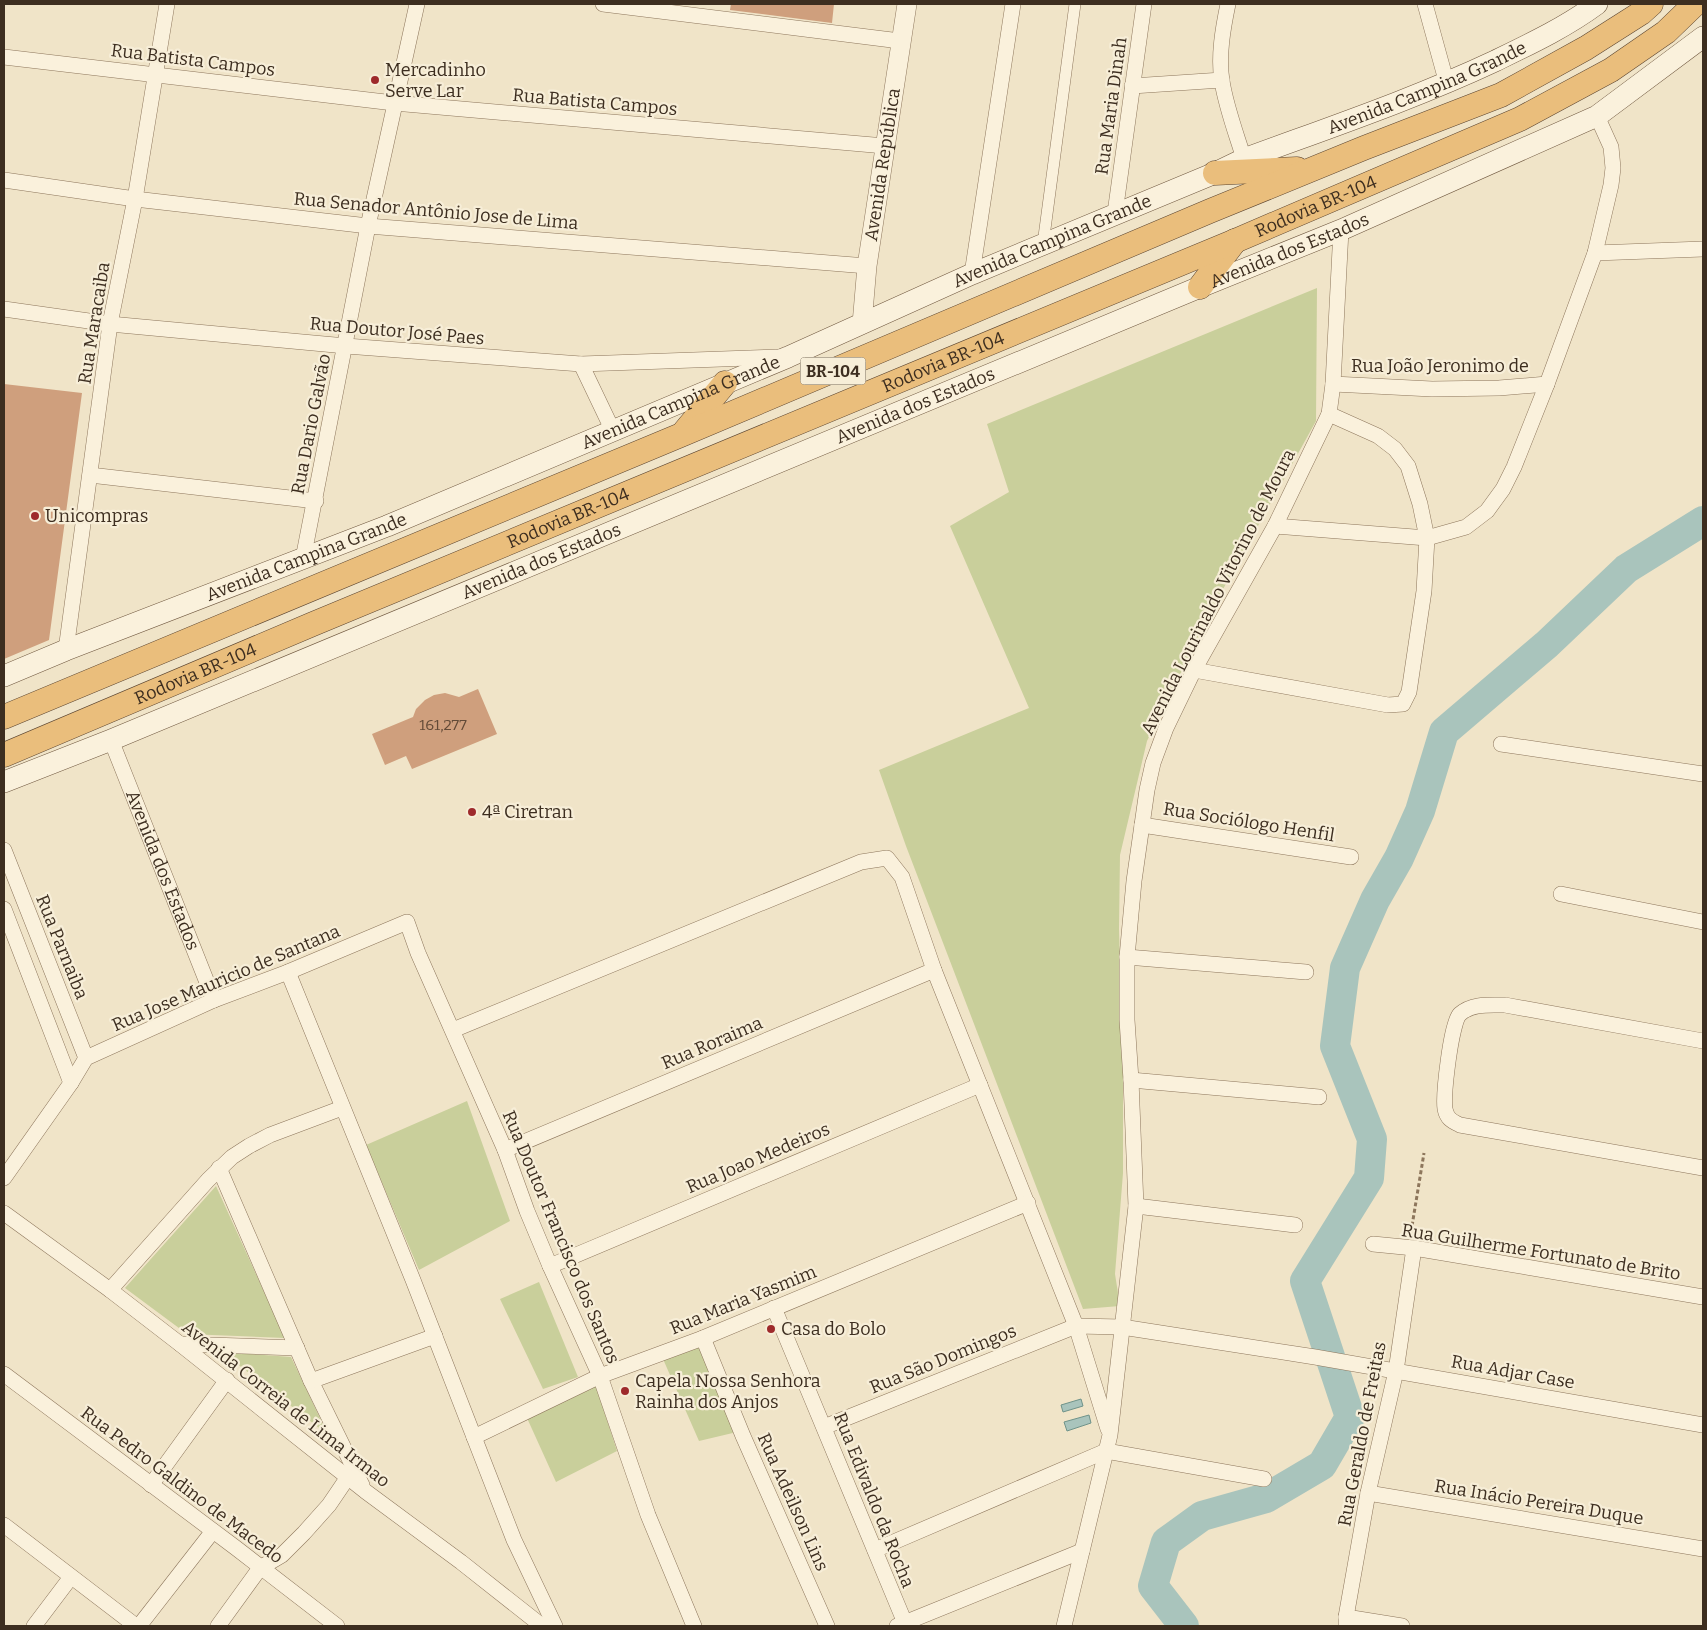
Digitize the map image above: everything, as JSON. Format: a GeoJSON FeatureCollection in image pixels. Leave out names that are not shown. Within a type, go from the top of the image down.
{"type":"FeatureCollection","features":[{"type":"Feature","properties":{"kind":"highway","name":"Rodovia BR-104"},"geometry":{"type":"LineString","coordinates":[[4,717],[1314,169],[1501,95],[1586,48],[1651,4]]}},
{"type":"Feature","properties":{"kind":"highway","name":"Rodovia BR-104"},"geometry":{"type":"LineString","coordinates":[[4,754],[1520,119],[1611,70],[1666,32],[1695,4]]}},
{"type":"Feature","properties":{"kind":"highway"},"geometry":{"type":"LineString","coordinates":[[1215,172],[1314,169]]}},
{"type":"Feature","properties":{"kind":"highway"},"geometry":{"type":"LineString","coordinates":[[1200,287],[1235,240]]}},
{"type":"Feature","properties":{"kind":"highway"},"geometry":{"type":"LineString","coordinates":[[681,435],[726,383]]}},
{"type":"Feature","properties":{"kind":"main road","name":"Avenida Campina Grande"},"geometry":{"type":"LineString","coordinates":[[4,676],[66,650],[387,526],[726,383],[972,274],[1244,159],[1447,84],[1529,45],[1587,7]]}},
{"type":"Feature","properties":{"kind":"main road","name":"Avenida dos Estados"},"geometry":{"type":"LineString","coordinates":[[4,782],[110,740],[1341,230],[1597,116],[1703,37]]}},
{"type":"Feature","properties":{"kind":"street","name":"Rua Maracaiba"},"geometry":{"type":"LineString","coordinates":[[66,650],[110,324],[135,199],[167,4]]}},
{"type":"Feature","properties":{"kind":"street","name":"Rua Dario Galvão"},"geometry":{"type":"LineString","coordinates":[[303,559],[368,226],[417,4]]}},
{"type":"Feature","properties":{"kind":"street"},"geometry":{"type":"LineString","coordinates":[[603,4],[900,41]]}},
{"type":"Feature","properties":{"kind":"street","name":"Avenida República"},"geometry":{"type":"LineString","coordinates":[[862,324],[867,266],[907,4]]}},
{"type":"Feature","properties":{"kind":"street"},"geometry":{"type":"LineString","coordinates":[[972,274],[1013,4]]}},
{"type":"Feature","properties":{"kind":"street"},"geometry":{"type":"LineString","coordinates":[[1043,244],[1074,4]]}},
{"type":"Feature","properties":{"kind":"street","name":"Rua Maria Dinah"},"geometry":{"type":"LineString","coordinates":[[1115,214],[1144,4]]}},
{"type":"Feature","properties":{"kind":"street"},"geometry":{"type":"LineString","coordinates":[[1228,4],[1222,40],[1222,80],[1244,159]]}},
{"type":"Feature","properties":{"kind":"street"},"geometry":{"type":"LineString","coordinates":[[1424,4],[1447,84]]}},
{"type":"Feature","properties":{"kind":"street","name":"Rua Batista Campos"},"geometry":{"type":"LineString","coordinates":[[4,57],[394,103],[885,146]]}},
{"type":"Feature","properties":{"kind":"street"},"geometry":{"type":"LineString","coordinates":[[1132,86],[1222,80]]}},
{"type":"Feature","properties":{"kind":"street"},"geometry":{"type":"LineString","coordinates":[[1275,526],[1427,538],[1466,527],[1487,511],[1503,489],[1514,467],[1595,253],[1611,185],[1613,168],[1611,147],[1597,116]]}},
{"type":"Feature","properties":{"kind":"street","name":"Rua Senador Antônio Jose de Lima"},"geometry":{"type":"LineString","coordinates":[[4,180],[135,199],[368,226],[867,266]]}},
{"type":"Feature","properties":{"kind":"street","name":"Avenida Lourinaldo Vitorino de Moura"},"geometry":{"type":"LineString","coordinates":[[1064,1626],[1110,1435],[1136,1206],[1127,1020],[1126,957],[1134,881],[1153,763],[1166,728],[1194,670],[1275,526],[1329,414],[1333,384],[1341,230]]}},
{"type":"Feature","properties":{"kind":"street"},"geometry":{"type":"LineString","coordinates":[[1595,253],[1703,249]]}},
{"type":"Feature","properties":{"kind":"street","name":"Rua Doutor José Paes"},"geometry":{"type":"LineString","coordinates":[[4,309],[110,324],[346,346],[581,364],[788,356]]}},
{"type":"Feature","properties":{"kind":"street"},"geometry":{"type":"LineString","coordinates":[[581,364],[613,431]]}},
{"type":"Feature","properties":{"kind":"street","name":"Rua João Jeronimo de"},"geometry":{"type":"LineString","coordinates":[[1333,384],[1432,389],[1499,388],[1547,384]]}},
{"type":"Feature","properties":{"kind":"street"},"geometry":{"type":"LineString","coordinates":[[1194,670],[1388,705],[1403,704],[1409,692],[1424,591],[1427,538],[1420,504],[1408,466],[1396,449],[1378,436],[1329,414]]}},
{"type":"Feature","properties":{"kind":"street"},"geometry":{"type":"LineString","coordinates":[[90,475],[316,500]]}},
{"type":"Feature","properties":{"kind":"street","name":"Avenida dos Estados"},"geometry":{"type":"LineString","coordinates":[[110,740],[214,1000]]}},
{"type":"Feature","properties":{"kind":"street"},"geometry":{"type":"LineString","coordinates":[[1502,744],[1703,774]]}},
{"type":"Feature","properties":{"kind":"street","name":"Rua Sociólogo Henfil"},"geometry":{"type":"LineString","coordinates":[[1142,825],[1351,857]]}},
{"type":"Feature","properties":{"kind":"street","name":"Rua Parnaiba"},"geometry":{"type":"LineString","coordinates":[[4,850],[86,1058]]}},
{"type":"Feature","properties":{"kind":"street"},"geometry":{"type":"LineString","coordinates":[[452,1030],[861,862],[887,858],[902,877],[934,970],[1076,1326],[1110,1435]]}},
{"type":"Feature","properties":{"kind":"street"},"geometry":{"type":"LineString","coordinates":[[1561,894],[1703,922]]}},
{"type":"Feature","properties":{"kind":"street"},"geometry":{"type":"LineString","coordinates":[[4,909],[71,1082]]}},
{"type":"Feature","properties":{"kind":"street","name":"Rua Jose Mauricio de Santana"},"geometry":{"type":"LineString","coordinates":[[86,1058],[214,1000],[288,972],[407,922]]}},
{"type":"Feature","properties":{"kind":"street","name":"Rua Doutor Francisco dos Santos"},"geometry":{"type":"LineString","coordinates":[[407,922],[418,953],[505,1150],[527,1211],[550,1266],[600,1376],[648,1515],[694,1626]]}},
{"type":"Feature","properties":{"kind":"street"},"geometry":{"type":"LineString","coordinates":[[1126,957],[1306,972]]}},
{"type":"Feature","properties":{"kind":"street","name":"Rua Roraima"},"geometry":{"type":"LineString","coordinates":[[505,1150],[934,970]]}},
{"type":"Feature","properties":{"kind":"street"},"geometry":{"type":"LineString","coordinates":[[288,972],[435,1336],[514,1540],[555,1626]]}},
{"type":"Feature","properties":{"kind":"street"},"geometry":{"type":"LineString","coordinates":[[1703,1040],[1485,1004],[1469,1008],[1458,1015],[1453,1026],[1445,1097],[1445,1110],[1449,1120],[1474,1129],[1703,1168]]}},
{"type":"Feature","properties":{"kind":"street"},"geometry":{"type":"LineString","coordinates":[[4,1178],[86,1058]]}},
{"type":"Feature","properties":{"kind":"street"},"geometry":{"type":"LineString","coordinates":[[1131,1080],[1319,1097]]}},
{"type":"Feature","properties":{"kind":"street","name":"Rua Joao Medeiros"},"geometry":{"type":"LineString","coordinates":[[550,1266],[980,1085]]}},
{"type":"Feature","properties":{"kind":"street"},"geometry":{"type":"LineString","coordinates":[[110,1290],[219,1168],[249,1146],[270,1135],[342,1108]]}},
{"type":"Feature","properties":{"kind":"street"},"geometry":{"type":"LineString","coordinates":[[219,1168],[311,1381],[365,1491]]}},
{"type":"Feature","properties":{"kind":"street","name":"Rua Maria Yasmim"},"geometry":{"type":"LineString","coordinates":[[474,1437],[600,1376],[703,1338],[1028,1203]]}},
{"type":"Feature","properties":{"kind":"street"},"geometry":{"type":"LineString","coordinates":[[1136,1206],[1295,1225]]}},
{"type":"Feature","properties":{"kind":"street","name":"Avenida Correia de Lima Irmao"},"geometry":{"type":"LineString","coordinates":[[4,1213],[110,1290],[227,1380],[365,1491],[461,1562],[539,1625]]}},
{"type":"Feature","properties":{"kind":"street","name":"Rua Guilherme Fortunato de Brito"},"geometry":{"type":"LineString","coordinates":[[1373,1244],[1411,1248],[1703,1297]]}},
{"type":"Feature","properties":{"kind":"street","name":"Rua Geraldo de Freitas"},"geometry":{"type":"LineString","coordinates":[[1346,1621],[1368,1493],[1396,1371],[1411,1248]]}},
{"type":"Feature","properties":{"kind":"street","name":"Rua Edivaldo da Rocha"},"geometry":{"type":"LineString","coordinates":[[774,1308],[875,1550],[901,1625]]}},
{"type":"Feature","properties":{"kind":"street","name":"Rua Adjar Case"},"geometry":{"type":"LineString","coordinates":[[1076,1326],[1122,1327],[1315,1357],[1703,1425]]}},
{"type":"Feature","properties":{"kind":"street","name":"Rua São Domingos"},"geometry":{"type":"LineString","coordinates":[[824,1427],[1076,1326]]}},
{"type":"Feature","properties":{"kind":"street"},"geometry":{"type":"LineString","coordinates":[[311,1381],[435,1336]]}},
{"type":"Feature","properties":{"kind":"street","name":"Rua Adeilson Lins"},"geometry":{"type":"LineString","coordinates":[[703,1338],[747,1445],[827,1626]]}},
{"type":"Feature","properties":{"kind":"street"},"geometry":{"type":"LineString","coordinates":[[180,1344],[297,1348]]}},
{"type":"Feature","properties":{"kind":"street","name":"Rua Pedro Galdino de Macedo"},"geometry":{"type":"LineString","coordinates":[[4,1374],[337,1626]]}},
{"type":"Feature","properties":{"kind":"street"},"geometry":{"type":"LineString","coordinates":[[151,1485],[227,1380]]}},
{"type":"Feature","properties":{"kind":"street"},"geometry":{"type":"LineString","coordinates":[[875,1550],[1106,1451],[1264,1479]]}},
{"type":"Feature","properties":{"kind":"street"},"geometry":{"type":"LineString","coordinates":[[218,1626],[260,1568],[282,1555],[304,1534],[329,1505],[348,1477]]}},
{"type":"Feature","properties":{"kind":"street","name":"Rua Inácio Pereira Duque"},"geometry":{"type":"LineString","coordinates":[[1368,1493],[1703,1549]]}},
{"type":"Feature","properties":{"kind":"street"},"geometry":{"type":"LineString","coordinates":[[4,1525],[136,1626]]}},
{"type":"Feature","properties":{"kind":"street"},"geometry":{"type":"LineString","coordinates":[[139,1626],[213,1531]]}},
{"type":"Feature","properties":{"kind":"street"},"geometry":{"type":"LineString","coordinates":[[901,1625],[932,1620],[1082,1551]]}},
{"type":"Feature","properties":{"kind":"street"},"geometry":{"type":"LineString","coordinates":[[34,1626],[71,1577]]}},
{"type":"Feature","properties":{"kind":"street"},"geometry":{"type":"LineString","coordinates":[[1346,1621],[1402,1626]]}},
{"type":"Feature","properties":{"kind":"path"},"geometry":{"type":"LineString","coordinates":[[1411,1248],[1424,1153]]}},
{"type":"Feature","properties":{"kind":"green space"},"geometry":{"type":"Polygon","coordinates":[[[1317,288],[1316,421],[1201,629],[1147,741],[1120,855],[1119,929],[1123,1069],[1123,1173],[1115,1274],[1120,1306],[1083,1309],[906,846],[879,770],[1029,708],[950,526],[1009,492],[987,424],[1317,288]]]}},
{"type":"Feature","properties":{"kind":"green space"},"geometry":{"type":"Polygon","coordinates":[[[467,1101],[510,1221],[419,1270],[366,1145],[467,1101]]]}},
{"type":"Feature","properties":{"kind":"green space"},"geometry":{"type":"Polygon","coordinates":[[[216,1186],[285,1338],[187,1334],[125,1288],[216,1186]]]}},
{"type":"Feature","properties":{"kind":"green space"},"geometry":{"type":"Polygon","coordinates":[[[539,1282],[578,1377],[543,1389],[500,1299],[539,1282]]]}},
{"type":"Feature","properties":{"kind":"green space"},"geometry":{"type":"Polygon","coordinates":[[[700,1345],[737,1432],[699,1441],[663,1359],[700,1345]]]}},
{"type":"Feature","properties":{"kind":"green space"},"geometry":{"type":"Polygon","coordinates":[[[222,1352],[291,1357],[328,1435],[222,1352]]]}},
{"type":"Feature","properties":{"kind":"green space"},"geometry":{"type":"Polygon","coordinates":[[[596,1386],[617,1451],[556,1482],[527,1418],[596,1386]]]}},
{"type":"Feature","properties":{"kind":"water"},"geometry":{"type":"Polygon","coordinates":[[[1081,1399],[1083,1406],[1063,1412],[1061,1405],[1081,1399]]]}},
{"type":"Feature","properties":{"kind":"water"},"geometry":{"type":"Polygon","coordinates":[[[1089,1415],[1091,1423],[1067,1431],[1064,1422],[1089,1415]]]}},
{"type":"Feature","properties":{"kind":"building"},"geometry":{"type":"Polygon","coordinates":[[[731,4],[834,4],[832,23],[730,10],[731,4]]]}},
{"type":"Feature","properties":{"kind":"building","name":"Unicompras"},"geometry":{"type":"Polygon","coordinates":[[[4,384],[82,393],[49,640],[4,659],[4,384]]]}},
{"type":"Feature","properties":{"kind":"building"},"geometry":{"type":"Polygon","coordinates":[[[478,689],[497,734],[412,769],[406,756],[385,765],[372,734],[413,717],[416,709],[425,700],[434,695],[445,693],[459,697],[478,689]]]}},
{"type":"Feature","properties":{"kind":"waterway"},"geometry":{"type":"LineString","coordinates":[[1184,1626],[1153,1586],[1166,1542],[1202,1516],[1266,1498],[1322,1465],[1350,1417],[1305,1281],[1369,1178],[1372,1139],[1335,1046],[1345,968],[1375,900],[1399,858],[1420,811],[1444,732],[1546,645],[1626,569],[1703,521]]}},
{"type":"Feature","properties":{"kind":"place","name":"Mercadinho Serve Lar"},"geometry":{"type":"Point","coordinates":[375,80]}},
{"type":"Feature","properties":{"kind":"place","name":"Unicompras"},"geometry":{"type":"Point","coordinates":[35,516]}},
{"type":"Feature","properties":{"kind":"place","name":"4ª Ciretran"},"geometry":{"type":"Point","coordinates":[472,812]}},
{"type":"Feature","properties":{"kind":"place","name":"Casa do Bolo"},"geometry":{"type":"Point","coordinates":[771,1329]}},
{"type":"Feature","properties":{"kind":"place","name":"Capela Nossa Senhora Rainha dos Anjos"},"geometry":{"type":"Point","coordinates":[625,1391]}}]}
